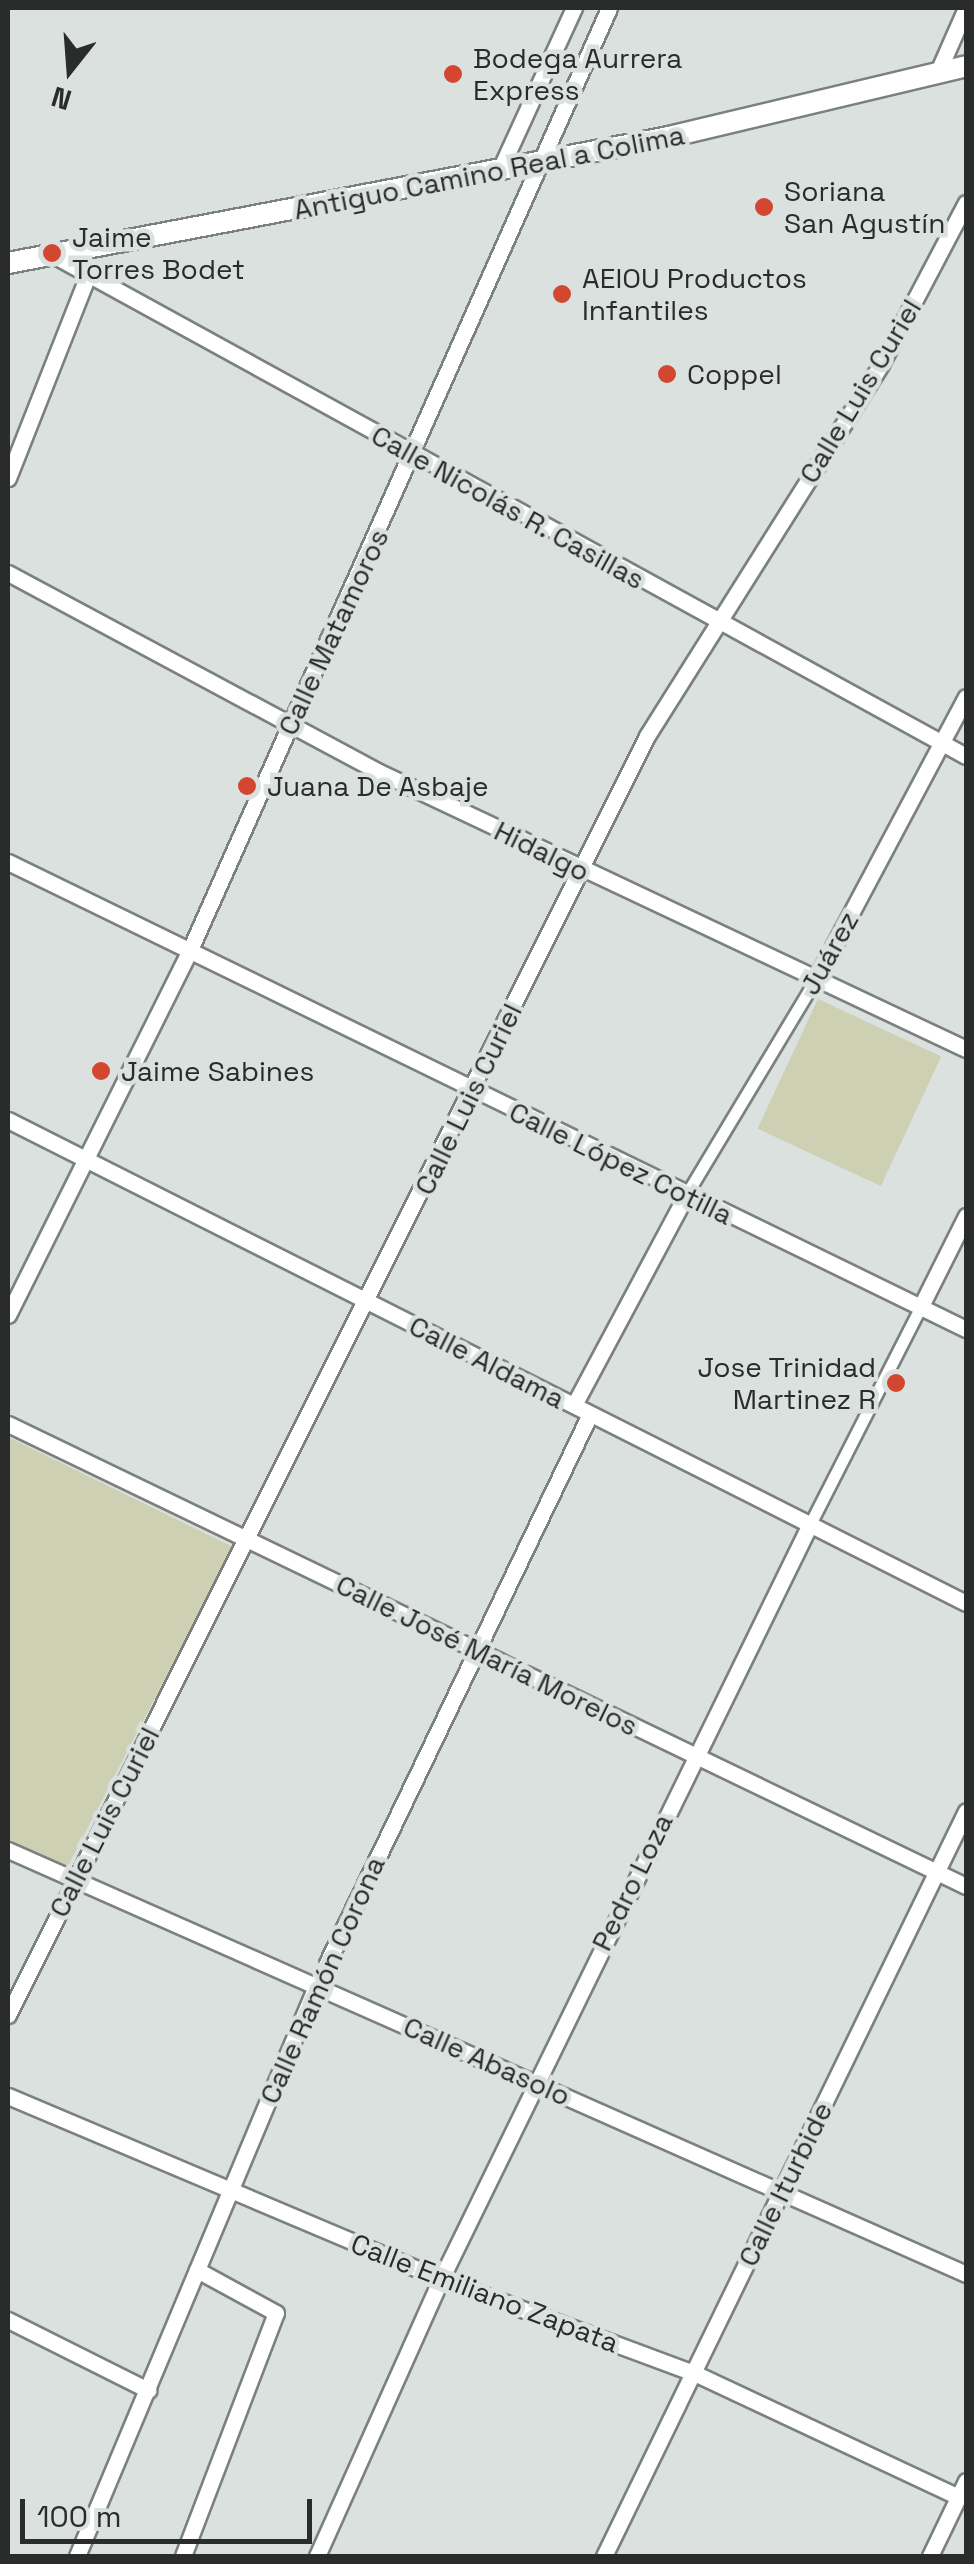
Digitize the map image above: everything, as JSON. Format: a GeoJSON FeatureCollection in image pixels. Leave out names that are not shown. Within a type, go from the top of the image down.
{"type":"FeatureCollection","features":[{"type":"Feature","properties":{"kind":"main road","name":"Antiguo Camino Real a Colima"},"geometry":{"type":"LineString","coordinates":[[8,263],[502,165],[669,137],[966,66]]}},
{"type":"Feature","properties":{"kind":"street"},"geometry":{"type":"LineString","coordinates":[[502,165],[574,8]]}},
{"type":"Feature","properties":{"kind":"street","name":"Calle Matamoros"},"geometry":{"type":"LineString","coordinates":[[8,1315],[82,1158],[189,952],[415,452],[539,158],[609,8]]}},
{"type":"Feature","properties":{"kind":"street"},"geometry":{"type":"LineString","coordinates":[[937,74],[966,8]]}},
{"type":"Feature","properties":{"kind":"street","name":"Calle Luis Curiel"},"geometry":{"type":"LineString","coordinates":[[8,2015],[73,1880],[249,1540],[647,736],[880,364],[966,204]]}},
{"type":"Feature","properties":{"kind":"street","name":"Calle Nicolás R. Casillas"},"geometry":{"type":"LineString","coordinates":[[52,255],[415,452],[718,624],[966,756]]}},
{"type":"Feature","properties":{"kind":"street"},"geometry":{"type":"LineString","coordinates":[[8,478],[88,275]]}},
{"type":"Feature","properties":{"kind":"street","name":"Hidalgo"},"geometry":{"type":"LineString","coordinates":[[8,573],[289,727],[581,870],[966,1049]]}},
{"type":"Feature","properties":{"kind":"street","name":"Juárez"},"geometry":{"type":"LineString","coordinates":[[684,1199],[817,977],[966,697]]}},
{"type":"Feature","properties":{"kind":"street","name":"Calle López Cotilla"},"geometry":{"type":"LineString","coordinates":[[8,862],[684,1199],[966,1330]]}},
{"type":"Feature","properties":{"kind":"street","name":"Calle Aldama"},"geometry":{"type":"LineString","coordinates":[[8,1120],[966,1603]]}},
{"type":"Feature","properties":{"kind":"street"},"geometry":{"type":"LineString","coordinates":[[574,1406],[684,1199]]}},
{"type":"Feature","properties":{"kind":"street","name":"Pedro Loza"},"geometry":{"type":"LineString","coordinates":[[318,2556],[441,2279],[694,1754],[966,1216]]}},
{"type":"Feature","properties":{"kind":"street","name":"Calle Ramón Corona"},"geometry":{"type":"LineString","coordinates":[[77,2556],[316,1986],[590,1414]]}},
{"type":"Feature","properties":{"kind":"street","name":"Calle José María Morelos"},"geometry":{"type":"LineString","coordinates":[[8,1424],[966,1886]]}},
{"type":"Feature","properties":{"kind":"street","name":"Calle Iturbide"},"geometry":{"type":"LineString","coordinates":[[604,2556],[966,1811]]}},
{"type":"Feature","properties":{"kind":"street","name":"Calle Abasolo"},"geometry":{"type":"LineString","coordinates":[[8,1850],[966,2274]]}},
{"type":"Feature","properties":{"kind":"street","name":"Calle Emiliano Zapata"},"geometry":{"type":"LineString","coordinates":[[8,2096],[441,2279],[694,2373],[959,2497]]}},
{"type":"Feature","properties":{"kind":"street"},"geometry":{"type":"LineString","coordinates":[[183,2556],[276,2313],[197,2270]]}},
{"type":"Feature","properties":{"kind":"street"},"geometry":{"type":"LineString","coordinates":[[8,2320],[148,2390]]}},
{"type":"Feature","properties":{"kind":"street"},"geometry":{"type":"LineString","coordinates":[[930,2556],[966,2481]]}},
{"type":"Feature","properties":{"kind":"green space"},"geometry":{"type":"Polygon","coordinates":[[[818,999],[941,1056],[881,1186],[758,1129],[818,999]]]}},
{"type":"Feature","properties":{"kind":"green space"},"geometry":{"type":"Polygon","coordinates":[[[8,1437],[233,1547],[68,1866],[8,1840],[8,1437]]]}},
{"type":"Feature","properties":{"kind":"place","name":"Bodega Aurrera Express"},"geometry":{"type":"Point","coordinates":[453,74]}},
{"type":"Feature","properties":{"kind":"place","name":"Soriana San Agustín"},"geometry":{"type":"Point","coordinates":[764,207]}},
{"type":"Feature","properties":{"kind":"place","name":"Jaime Torres Bodet"},"geometry":{"type":"Point","coordinates":[52,253]}},
{"type":"Feature","properties":{"kind":"place","name":"AEIOU Productos Infantiles"},"geometry":{"type":"Point","coordinates":[562,294]}},
{"type":"Feature","properties":{"kind":"place","name":"Coppel"},"geometry":{"type":"Point","coordinates":[667,374]}},
{"type":"Feature","properties":{"kind":"place","name":"Juana De Asbaje"},"geometry":{"type":"Point","coordinates":[247,786]}},
{"type":"Feature","properties":{"kind":"place","name":"Jaime Sabines"},"geometry":{"type":"Point","coordinates":[101,1071]}},
{"type":"Feature","properties":{"kind":"place","name":"Jose Trinidad Martinez R"},"geometry":{"type":"Point","coordinates":[896,1383]}}]}
